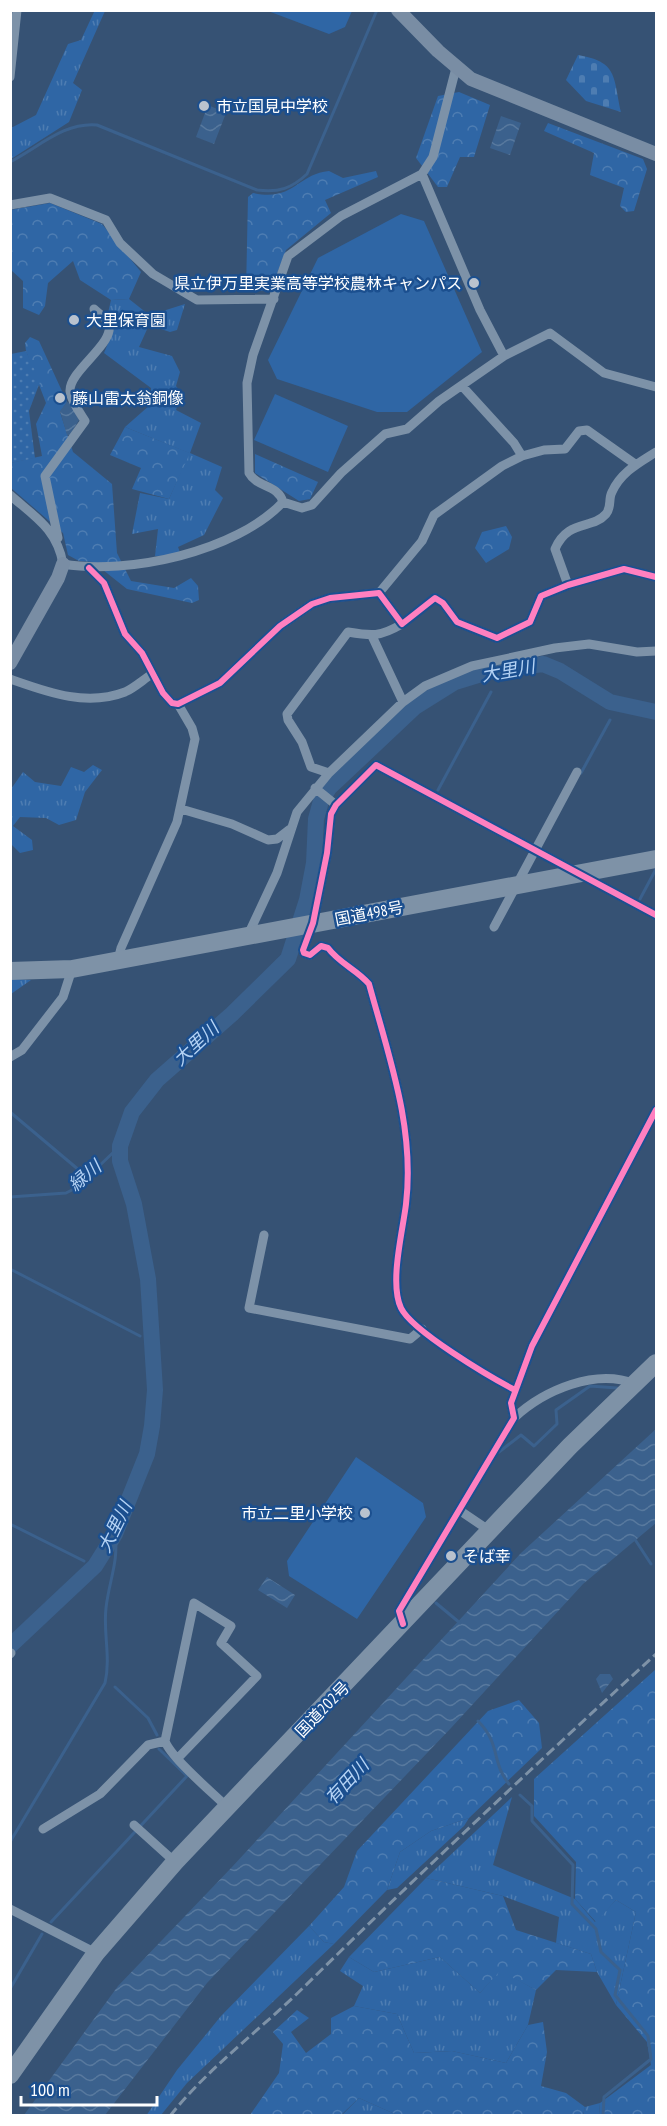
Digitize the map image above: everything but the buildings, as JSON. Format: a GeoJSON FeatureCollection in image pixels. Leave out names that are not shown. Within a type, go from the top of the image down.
{"type":"FeatureCollection","features":[{"type":"Feature","properties":{"kind":"highway","name":"国道498号"},"geometry":{"type":"LineString","coordinates":[[10,971],[72,969],[657,859]]}},
{"type":"Feature","properties":{"kind":"highway","name":"国道202号"},"geometry":{"type":"LineString","coordinates":[[10,2075],[96,1953],[175,1862],[570,1446],[657,1363]]}},
{"type":"Feature","properties":{"kind":"street"},"geometry":{"type":"LineString","coordinates":[[398,10],[456,68],[496,91],[657,154]]}},
{"type":"Feature","properties":{"kind":"street"},"geometry":{"type":"LineString","coordinates":[[10,11],[18,11],[10,77]]}},
{"type":"Feature","properties":{"kind":"street"},"geometry":{"type":"LineString","coordinates":[[456,68],[433,157],[422,174],[341,216],[292,251],[253,354],[245,399],[249,473],[252,478],[276,489],[283,502],[302,508],[312,505],[341,473],[385,434],[407,429],[439,401],[504,356],[549,333],[604,373],[657,387]]}},
{"type":"Feature","properties":{"kind":"street"},"geometry":{"type":"LineString","coordinates":[[422,174],[480,310],[504,356]]}},
{"type":"Feature","properties":{"kind":"street"},"geometry":{"type":"LineString","coordinates":[[10,206],[50,198],[106,220],[120,243],[153,274],[197,300],[274,299]]}},
{"type":"Feature","properties":{"kind":"street"},"geometry":{"type":"LineString","coordinates":[[10,663],[58,578],[63,564],[45,476],[85,421],[70,394],[71,386],[87,362],[104,343],[109,327],[108,322],[94,309]]}},
{"type":"Feature","properties":{"kind":"street"},"geometry":{"type":"LineString","coordinates":[[462,386],[514,443],[522,456]]}},
{"type":"Feature","properties":{"kind":"street"},"geometry":{"type":"LineString","coordinates":[[89,568],[104,583],[126,634],[142,653],[163,693],[172,703],[178,704],[220,683],[280,626],[312,604],[330,598],[379,593],[422,541],[434,515],[502,466],[522,456],[544,450],[565,449],[579,431],[587,430],[635,464]]}},
{"type":"Feature","properties":{"kind":"street"},"geometry":{"type":"LineString","coordinates":[[568,585],[555,549],[559,540],[569,530],[605,516],[610,507],[610,493],[625,472],[657,452]]}},
{"type":"Feature","properties":{"kind":"street"},"geometry":{"type":"LineString","coordinates":[[10,495],[54,535],[60,546]]}},
{"type":"Feature","properties":{"kind":"street"},"geometry":{"type":"LineString","coordinates":[[63,564],[89,568],[179,557],[207,549],[272,514],[283,502]]}},
{"type":"Feature","properties":{"kind":"street"},"geometry":{"type":"LineString","coordinates":[[329,773],[310,767],[302,742],[288,720],[287,714],[342,637],[348,632],[372,636],[385,634],[402,624],[435,598],[443,603],[457,622],[496,638],[530,622],[541,596],[568,585],[624,569],[657,577]]}},
{"type":"Feature","properties":{"kind":"street"},"geometry":{"type":"LineString","coordinates":[[379,593],[402,624]]}},
{"type":"Feature","properties":{"kind":"street"},"geometry":{"type":"LineString","coordinates":[[372,636],[403,702]]}},
{"type":"Feature","properties":{"kind":"street"},"geometry":{"type":"LineString","coordinates":[[248,936],[277,873],[297,812],[329,773],[403,702],[425,686],[448,675],[502,658],[589,644],[637,652],[657,651]]}},
{"type":"Feature","properties":{"kind":"street"},"geometry":{"type":"LineString","coordinates":[[10,679],[59,696],[85,699],[124,692],[152,674]]}},
{"type":"Feature","properties":{"kind":"street"},"geometry":{"type":"LineString","coordinates":[[118,960],[171,840],[181,809],[195,739],[192,728],[178,704]]}},
{"type":"Feature","properties":{"kind":"street"},"geometry":{"type":"LineString","coordinates":[[515,1390],[422,1329],[401,1307],[397,1294],[408,1183],[407,1140],[401,1100],[369,984],[361,974],[334,956],[328,948],[321,946],[310,955],[304,953],[313,923],[327,853],[328,824],[336,805],[376,765],[657,915]]}},
{"type":"Feature","properties":{"kind":"street"},"geometry":{"type":"LineString","coordinates":[[494,927],[577,772]]}},
{"type":"Feature","properties":{"kind":"street"},"geometry":{"type":"LineString","coordinates":[[315,788],[336,805]]}},
{"type":"Feature","properties":{"kind":"street"},"geometry":{"type":"LineString","coordinates":[[181,809],[232,824],[268,840],[278,839],[290,829]]}},
{"type":"Feature","properties":{"kind":"street"},"geometry":{"type":"LineString","coordinates":[[10,1057],[22,1050],[63,997],[72,969]]}},
{"type":"Feature","properties":{"kind":"street"},"geometry":{"type":"LineString","coordinates":[[514,1418],[511,1403],[532,1346],[657,1110]]}},
{"type":"Feature","properties":{"kind":"street"},"geometry":{"type":"LineString","coordinates":[[264,1235],[249,1308],[410,1339],[422,1329]]}},
{"type":"Feature","properties":{"kind":"street"},"geometry":{"type":"LineString","coordinates":[[403,1624],[399,1611],[514,1418],[534,1403],[574,1383],[592,1378],[610,1377],[635,1384]]}},
{"type":"Feature","properties":{"kind":"street"},"geometry":{"type":"LineString","coordinates":[[459,1510],[490,1531]]}},
{"type":"Feature","properties":{"kind":"street"},"geometry":{"type":"LineString","coordinates":[[178,1758],[257,1676],[221,1643],[231,1626],[194,1603],[165,1741],[178,1758],[228,1808]]}},
{"type":"Feature","properties":{"kind":"street"},"geometry":{"type":"LineString","coordinates":[[43,1829],[100,1794],[148,1745],[165,1741]]}},
{"type":"Feature","properties":{"kind":"street"},"geometry":{"type":"LineString","coordinates":[[138,1828],[175,1862]]}},
{"type":"Feature","properties":{"kind":"street"},"geometry":{"type":"LineString","coordinates":[[10,1909],[96,1953]]}},
{"type":"Feature","properties":{"kind":"green space"},"geometry":{"type":"Polygon","coordinates":[[[95,10],[105,11],[73,83],[82,90],[69,122],[11,159],[11,128],[36,115],[68,44],[81,40],[95,10]]]}},
{"type":"Feature","properties":{"kind":"green space"},"geometry":{"type":"Polygon","coordinates":[[[268,11],[352,11],[345,27],[329,34],[268,11]]]}},
{"type":"Feature","properties":{"kind":"green space"},"geometry":{"type":"Polygon","coordinates":[[[578,55],[600,62],[612,73],[621,112],[586,101],[566,80],[578,55]]]}},
{"type":"Feature","properties":{"kind":"green space"},"geometry":{"type":"Polygon","coordinates":[[[459,92],[490,105],[474,157],[460,157],[447,187],[438,187],[416,158],[438,96],[459,92]]]}},
{"type":"Feature","properties":{"kind":"green space"},"geometry":{"type":"Polygon","coordinates":[[[548,123],[643,159],[647,169],[634,211],[626,212],[620,206],[624,188],[590,175],[594,153],[544,131],[548,123]]]}},
{"type":"Feature","properties":{"kind":"green space"},"geometry":{"type":"Polygon","coordinates":[[[329,171],[343,178],[376,171],[378,177],[325,200],[331,213],[286,250],[271,290],[246,292],[248,197],[253,193],[278,194],[309,177],[329,171]]]}},
{"type":"Feature","properties":{"kind":"green space"},"geometry":{"type":"Polygon","coordinates":[[[50,203],[102,224],[141,272],[129,299],[111,300],[80,280],[73,261],[48,283],[45,306],[39,315],[23,308],[23,281],[11,270],[10,210],[50,203]]]}},
{"type":"Feature","properties":{"kind":"green space"},"geometry":{"type":"Polygon","coordinates":[[[401,214],[424,221],[482,352],[407,412],[377,412],[277,379],[268,360],[318,258],[401,214]]]}},
{"type":"Feature","properties":{"kind":"green space"},"geometry":{"type":"Polygon","coordinates":[[[129,299],[148,314],[161,316],[166,310],[185,304],[177,330],[170,332],[149,325],[139,347],[172,356],[180,372],[176,386],[181,393],[176,410],[201,423],[190,453],[222,467],[215,490],[223,498],[204,535],[178,547],[181,555],[155,556],[158,529],[132,534],[140,493],[169,499],[189,453],[125,427],[150,405],[151,388],[104,353],[116,324],[108,313],[111,300],[129,299]]]}},
{"type":"Feature","properties":{"kind":"green space"},"geometry":{"type":"Polygon","coordinates":[[[30,337],[39,341],[67,402],[60,412],[73,452],[112,484],[117,553],[131,581],[174,588],[191,578],[198,586],[199,600],[192,603],[127,589],[93,562],[79,561],[68,555],[63,533],[11,488],[10,463],[42,456],[36,424],[46,403],[26,351],[25,343],[30,337]]]}},
{"type":"Feature","properties":{"kind":"green space"},"geometry":{"type":"Polygon","coordinates":[[[26,351],[40,382],[29,411],[35,458],[11,463],[11,354],[26,351]]]}},
{"type":"Feature","properties":{"kind":"green space"},"geometry":{"type":"Polygon","coordinates":[[[275,394],[348,426],[328,472],[254,440],[275,394]]]}},
{"type":"Feature","properties":{"kind":"green space"},"geometry":{"type":"Polygon","coordinates":[[[125,427],[190,453],[169,499],[132,489],[141,468],[110,455],[125,427]]]}},
{"type":"Feature","properties":{"kind":"green space"},"geometry":{"type":"Polygon","coordinates":[[[255,454],[318,482],[310,499],[299,501],[255,473],[255,454]]]}},
{"type":"Feature","properties":{"kind":"green space"},"geometry":{"type":"Polygon","coordinates":[[[506,526],[512,537],[509,549],[486,563],[475,548],[482,532],[506,526]]]}},
{"type":"Feature","properties":{"kind":"green space"},"geometry":{"type":"Polygon","coordinates":[[[93,765],[102,770],[85,792],[76,820],[59,825],[46,818],[20,817],[13,826],[32,840],[33,850],[20,853],[11,844],[11,789],[23,772],[35,782],[61,786],[71,767],[84,772],[93,765]]]}},
{"type":"Feature","properties":{"kind":"green space"},"geometry":{"type":"Polygon","coordinates":[[[11,979],[31,980],[11,994],[11,979]]]}},
{"type":"Feature","properties":{"kind":"green space"},"geometry":{"type":"Polygon","coordinates":[[[356,1457],[423,1503],[426,1517],[357,1619],[289,1576],[287,1561],[356,1457]]]}},
{"type":"Feature","properties":{"kind":"green space"},"geometry":{"type":"Polygon","coordinates":[[[656,1669],[656,2115],[599,2115],[600,2103],[651,2065],[647,2042],[616,2005],[636,1912],[616,1900],[596,1922],[575,1899],[576,1862],[534,1816],[534,1779],[656,1669]]]}},
{"type":"Feature","properties":{"kind":"green space"},"geometry":{"type":"Polygon","coordinates":[[[519,1700],[539,1723],[542,1748],[469,1818],[431,1831],[400,1852],[387,1890],[334,1944],[324,1942],[309,1926],[344,1887],[357,1851],[488,1711],[519,1700]]]}},
{"type":"Feature","properties":{"kind":"green space"},"geometry":{"type":"Polygon","coordinates":[[[512,1797],[493,1865],[575,1899],[595,1922],[616,1900],[636,1912],[616,2005],[597,1972],[591,1954],[556,1943],[559,1917],[503,1896],[426,1878],[512,1797]]]}},
{"type":"Feature","properties":{"kind":"green space"},"geometry":{"type":"Polygon","coordinates":[[[469,1818],[464,1826],[397,1888],[387,1890],[400,1852],[431,1831],[469,1818]]]}},
{"type":"Feature","properties":{"kind":"green space"},"geometry":{"type":"Polygon","coordinates":[[[426,1878],[503,1896],[516,1930],[591,1954],[597,1972],[556,1970],[536,1990],[500,1971],[480,1993],[440,1957],[374,1972],[349,1957],[426,1878]]]}},
{"type":"Feature","properties":{"kind":"green space"},"geometry":{"type":"Polygon","coordinates":[[[309,1926],[324,1942],[334,1944],[187,2083],[161,2115],[146,2116],[177,2070],[221,2016],[309,1926]]]}},
{"type":"Feature","properties":{"kind":"green space"},"geometry":{"type":"Polygon","coordinates":[[[349,1957],[374,1972],[440,1957],[480,1993],[500,1970],[536,1990],[528,2025],[506,2063],[452,2051],[414,2053],[397,2014],[354,2006],[363,1986],[340,1971],[349,1957]]]}},
{"type":"Feature","properties":{"kind":"green space"},"geometry":{"type":"Polygon","coordinates":[[[354,2006],[397,2014],[414,2053],[452,2051],[506,2063],[528,2025],[543,2022],[547,2052],[541,2086],[566,2093],[585,2107],[583,2115],[397,2115],[359,2098],[341,2115],[250,2115],[279,2073],[283,2044],[273,2032],[297,2010],[309,2018],[291,2032],[306,2053],[331,2034],[331,2018],[354,2006]]]}},
{"type":"Feature","properties":{"kind":"green space"},"geometry":{"type":"Polygon","coordinates":[[[359,2098],[397,2115],[341,2116],[359,2098]]]}},
{"type":"Feature","properties":{"kind":"green space"},"geometry":{"type":"Polygon","coordinates":[[[600,2103],[599,2115],[583,2116],[585,2107],[600,2103]]]}},
{"type":"Feature","properties":{"kind":"water"},"geometry":{"type":"Polygon","coordinates":[[[208,105],[226,113],[214,144],[196,137],[208,105]]]}},
{"type":"Feature","properties":{"kind":"water"},"geometry":{"type":"Polygon","coordinates":[[[501,116],[521,123],[510,155],[490,148],[501,116]]]}},
{"type":"Feature","properties":{"kind":"water"},"geometry":{"type":"Polygon","coordinates":[[[67,402],[70,403],[79,420],[70,435],[67,435],[60,411],[67,402]]]}},
{"type":"Feature","properties":{"kind":"water","name":"有田川"},"geometry":{"type":"Polygon","coordinates":[[[656,1429],[656,1523],[583,1584],[451,1728],[207,1983],[105,2115],[24,2115],[118,1986],[232,1867],[521,1553],[656,1429]]]}},
{"type":"Feature","properties":{"kind":"water"},"geometry":{"type":"Polygon","coordinates":[[[267,1577],[295,1595],[287,1608],[258,1590],[267,1577]]]}},
{"type":"Feature","properties":{"kind":"water"},"geometry":{"type":"Polygon","coordinates":[[[600,1674],[610,1674],[613,1679],[602,1693],[596,1679],[600,1674]]]}},
{"type":"Feature","properties":{"kind":"waterway"},"geometry":{"type":"LineString","coordinates":[[10,162],[63,131],[85,125],[97,125],[257,190],[272,191],[290,186],[307,174],[377,10]]}},
{"type":"Feature","properties":{"kind":"waterway","name":"大里川"},"geometry":{"type":"LineString","coordinates":[[10,1646],[95,1566],[115,1534],[147,1454],[155,1390],[148,1279],[134,1204],[120,1161],[120,1146],[132,1112],[157,1080],[232,1014],[288,959],[307,900],[314,863],[316,819],[321,801],[329,788],[415,707],[455,682],[491,671],[543,664],[560,671],[610,702],[656,712]]}},
{"type":"Feature","properties":{"kind":"waterway"},"geometry":{"type":"LineString","coordinates":[[438,790],[491,692]]}},
{"type":"Feature","properties":{"kind":"waterway"},"geometry":{"type":"LineString","coordinates":[[581,773],[610,720]]}},
{"type":"Feature","properties":{"kind":"waterway"},"geometry":{"type":"LineString","coordinates":[[640,899],[656,869]]}},
{"type":"Feature","properties":{"kind":"waterway"},"geometry":{"type":"LineString","coordinates":[[10,1112],[86,1176]]}},
{"type":"Feature","properties":{"kind":"waterway","name":"緑川"},"geometry":{"type":"LineString","coordinates":[[10,1197],[66,1193],[76,1188],[120,1146]]}},
{"type":"Feature","properties":{"kind":"waterway"},"geometry":{"type":"LineString","coordinates":[[10,1269],[140,1336]]}},
{"type":"Feature","properties":{"kind":"waterway"},"geometry":{"type":"LineString","coordinates":[[499,1452],[521,1435],[534,1446],[557,1424],[556,1410],[590,1386],[617,1388]]}},
{"type":"Feature","properties":{"kind":"waterway"},"geometry":{"type":"LineString","coordinates":[[10,1524],[84,1561]]}},
{"type":"Feature","properties":{"kind":"waterway"},"geometry":{"type":"LineString","coordinates":[[10,1842],[105,1683],[107,1673],[105,1617],[115,1562],[115,1534]]}},
{"type":"Feature","properties":{"kind":"waterway"},"geometry":{"type":"LineString","coordinates":[[634,1538],[651,1564]]}},
{"type":"Feature","properties":{"kind":"waterway"},"geometry":{"type":"LineString","coordinates":[[436,1603],[460,1623]]}},
{"type":"Feature","properties":{"kind":"waterway"},"geometry":{"type":"LineString","coordinates":[[115,1687],[148,1718],[157,1735]]}},
{"type":"Feature","properties":{"kind":"waterway"},"geometry":{"type":"LineString","coordinates":[[478,1721],[490,1737],[503,1776],[509,1784]]}},
{"type":"Feature","properties":{"kind":"waterway"},"geometry":{"type":"LineString","coordinates":[[51,1922],[187,1776],[159,1749]]}},
{"type":"Feature","properties":{"kind":"waterway"},"geometry":{"type":"LineString","coordinates":[[520,1795],[532,1806],[532,1821],[573,1865],[572,1904],[596,1929],[601,1952],[620,1970],[615,1995],[648,2036],[651,2059],[604,2097],[603,2116]]}},
{"type":"Feature","properties":{"kind":"waterway"},"geometry":{"type":"LineString","coordinates":[[10,1989],[42,1934]]}},
{"type":"Feature","properties":{"kind":"railway"},"geometry":{"type":"LineString","coordinates":[[170,2116],[201,2081],[287,2003],[656,1654]]}},
{"type":"Feature","properties":{"kind":"cycle path"},"geometry":{"type":"LineString","coordinates":[[89,568],[104,583],[125,634],[142,653],[163,693],[172,703],[178,704],[220,683],[280,626],[312,604],[330,598],[379,593],[402,624],[435,598],[443,603],[457,622],[497,638],[530,622],[541,596],[568,585],[624,569],[656,577]]}},
{"type":"Feature","properties":{"kind":"cycle path"},"geometry":{"type":"LineString","coordinates":[[515,1390],[435,1341],[408,1318],[401,1308],[396,1285],[406,1204],[407,1148],[404,1120],[384,1038],[369,984],[328,948],[321,946],[310,955],[304,953],[303,950],[313,923],[327,853],[331,814],[336,805],[376,765],[656,915]]}},
{"type":"Feature","properties":{"kind":"cycle path"},"geometry":{"type":"LineString","coordinates":[[403,1624],[399,1611],[514,1418],[511,1403],[532,1346],[656,1110]]}},
{"type":"Feature","properties":{"kind":"place","name":"市立国見中学校"},"geometry":{"type":"Point","coordinates":[204,106]}},
{"type":"Feature","properties":{"kind":"place","name":"県立伊万里実業高等学校農林キャンパス"},"geometry":{"type":"Point","coordinates":[474,283]}},
{"type":"Feature","properties":{"kind":"place","name":"大里保育園"},"geometry":{"type":"Point","coordinates":[74,320]}},
{"type":"Feature","properties":{"kind":"place","name":"藤山雷太翁銅像"},"geometry":{"type":"Point","coordinates":[60,398]}},
{"type":"Feature","properties":{"kind":"place","name":"市立二里小学校"},"geometry":{"type":"Point","coordinates":[365,1513]}},
{"type":"Feature","properties":{"kind":"place","name":"そば幸"},"geometry":{"type":"Point","coordinates":[451,1556]}}]}
